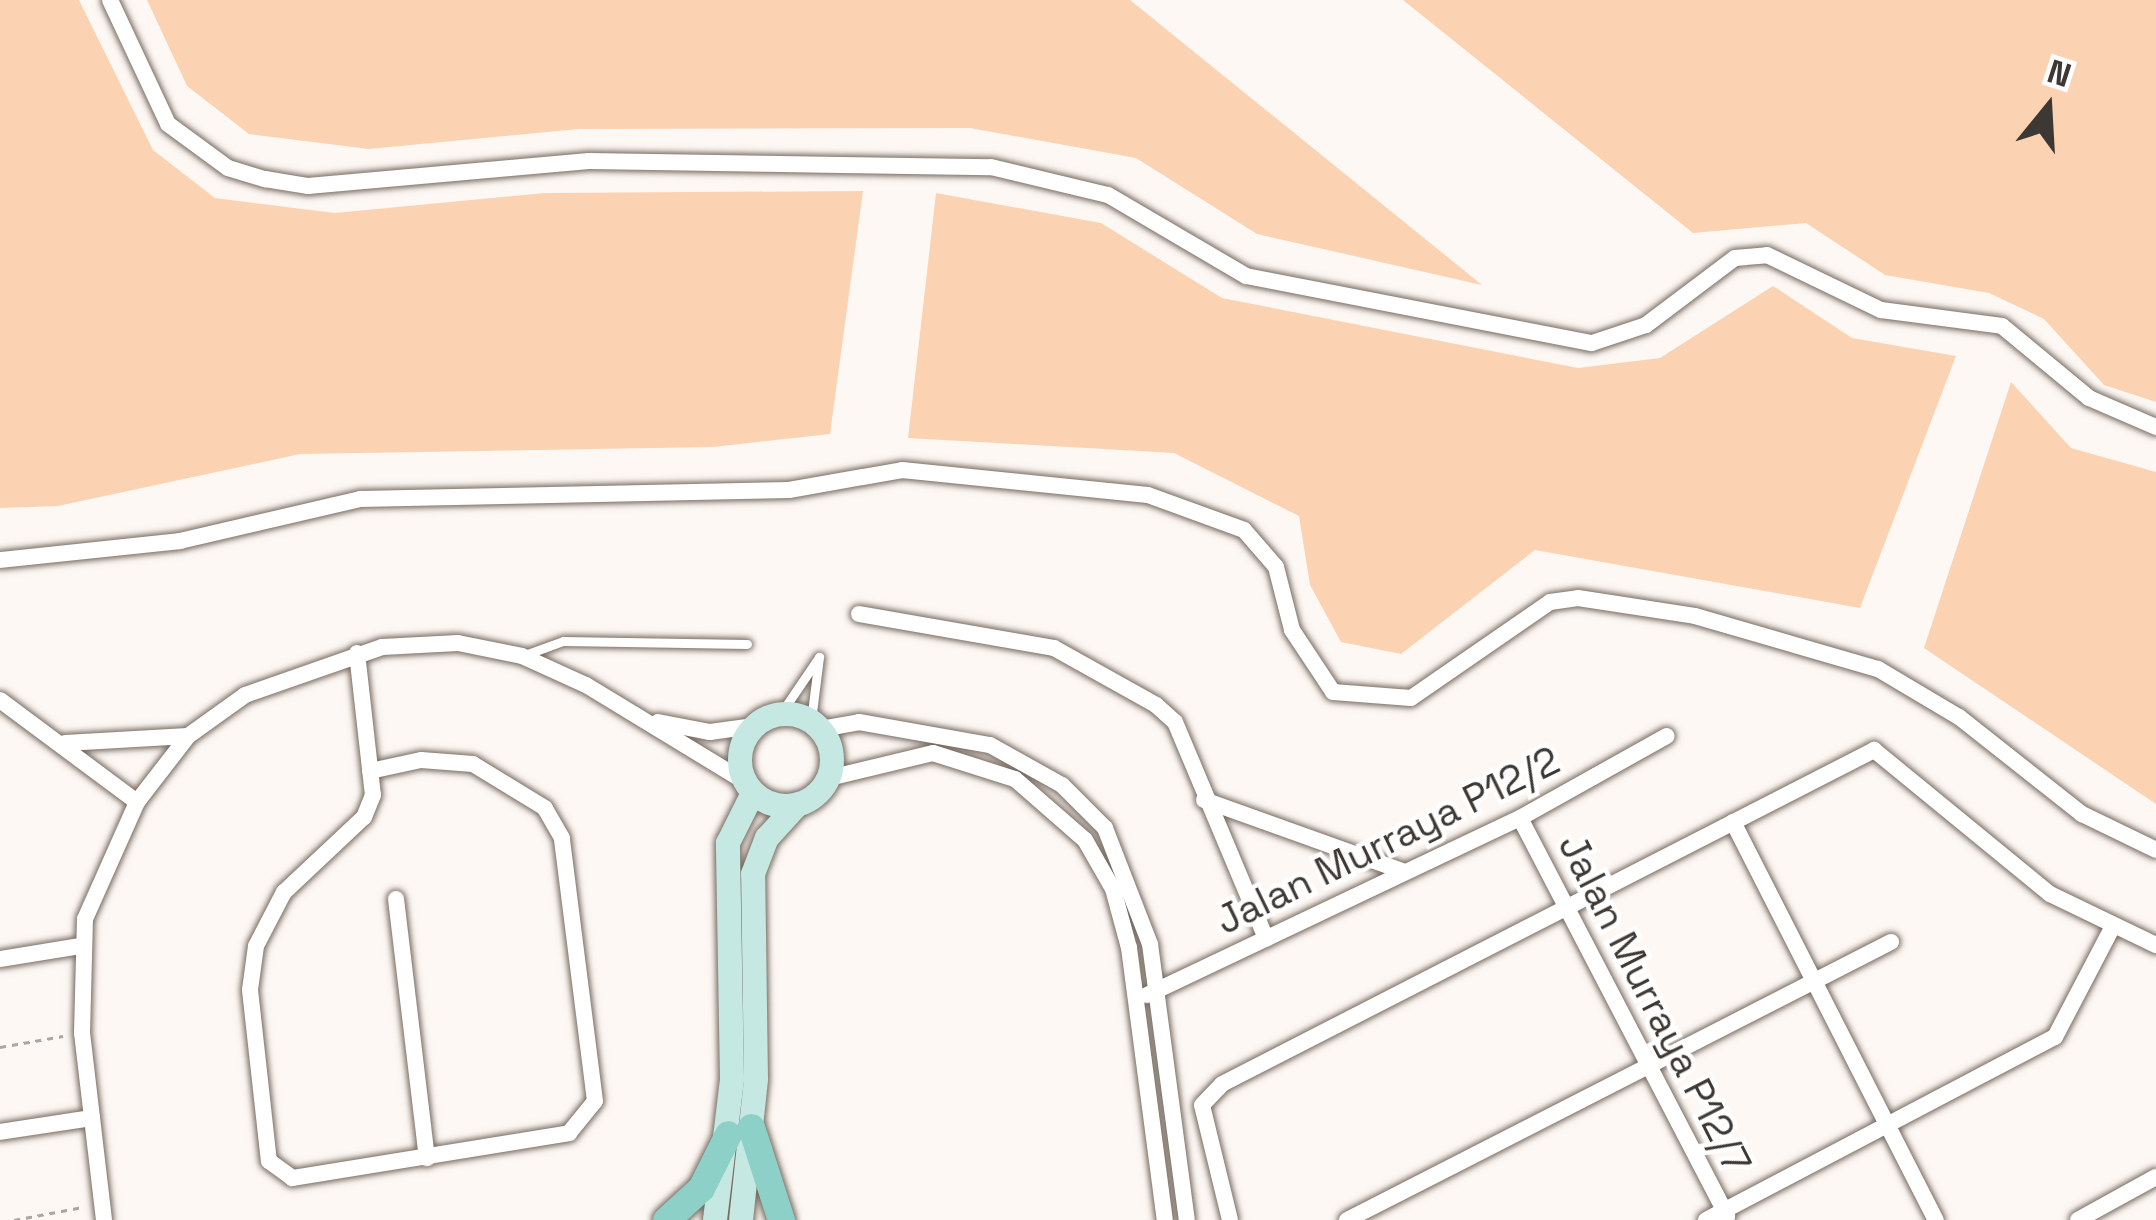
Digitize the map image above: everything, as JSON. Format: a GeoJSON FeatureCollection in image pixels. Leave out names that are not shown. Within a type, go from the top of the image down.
{"type":"FeatureCollection","features":[{"type":"Feature","properties":{"kind":"main road"},"geometry":{"type":"LineString","coordinates":[[666,1220],[701,1188],[740,1130]]}},
{"type":"Feature","properties":{"kind":"main road"},"geometry":{"type":"LineString","coordinates":[[740,1130],[781,1220]]}},
{"type":"Feature","properties":{"kind":"street"},"geometry":{"type":"LineString","coordinates":[[110,0],[168,124],[228,168],[265,179],[308,186],[590,161],[991,167],[1108,195],[1246,276],[1592,343],[1646,325],[1735,258],[1767,255],[1881,310],[2002,326],[2089,398],[2156,427]]}},
{"type":"Feature","properties":{"kind":"street"},"geometry":{"type":"LineString","coordinates":[[0,560],[180,541],[361,499],[789,490],[902,470],[1148,495],[1244,530],[1276,567],[1292,630],[1334,692],[1411,698],[1550,602],[1578,598],[1695,616],[1878,669],[1959,717],[2082,814],[2156,850]]}},
{"type":"Feature","properties":{"kind":"street"},"geometry":{"type":"LineString","coordinates":[[860,614],[1023,639],[1083,661],[1175,722],[1266,938]]}},
{"type":"Feature","properties":{"kind":"street"},"geometry":{"type":"LineString","coordinates":[[103,1212],[82,1033],[80,946],[95,884],[137,802],[188,736],[245,694],[357,653],[458,644],[522,656],[646,718],[749,787],[797,805]]}},
{"type":"Feature","properties":{"kind":"street"},"geometry":{"type":"LineString","coordinates":[[357,653],[370,771],[364,817],[313,858],[256,946],[253,1031],[269,1161],[292,1178],[568,1133],[590,1114],[595,1086],[562,838],[519,786],[473,764],[421,760],[370,771]]}},
{"type":"Feature","properties":{"kind":"street"},"geometry":{"type":"LineString","coordinates":[[0,700],[65,742],[137,802]]}},
{"type":"Feature","properties":{"kind":"street"},"geometry":{"type":"LineString","coordinates":[[646,718],[710,732],[753,726],[781,713],[816,725],[860,722],[948,734],[990,745],[1062,784],[1105,828],[1130,874],[1155,994],[1187,1220]]}},
{"type":"Feature","properties":{"kind":"street"},"geometry":{"type":"LineString","coordinates":[[816,725],[832,752],[829,778]]}},
{"type":"Feature","properties":{"kind":"street"},"geometry":{"type":"LineString","coordinates":[[741,1220],[728,843],[749,787],[741,746],[753,726]]}},
{"type":"Feature","properties":{"kind":"street"},"geometry":{"type":"LineString","coordinates":[[65,742],[188,736]]}},
{"type":"Feature","properties":{"kind":"street","name":"Jalan Murraya P12/2"},"geometry":{"type":"LineString","coordinates":[[1135,998],[1155,994],[1520,818],[1667,736]]}},
{"type":"Feature","properties":{"kind":"street"},"geometry":{"type":"LineString","coordinates":[[715,1220],[740,1130],[753,874],[766,838],[829,778],[933,753],[1045,798],[1113,889],[1135,998],[1165,1220]]}},
{"type":"Feature","properties":{"kind":"street"},"geometry":{"type":"LineString","coordinates":[[1230,1220],[1207,1096],[1860,756],[1888,758],[2050,894],[2156,945]]}},
{"type":"Feature","properties":{"kind":"street"},"geometry":{"type":"LineString","coordinates":[[1204,800],[1402,871]]}},
{"type":"Feature","properties":{"kind":"street","name":"Jalan Murraya P12/7"},"geometry":{"type":"LineString","coordinates":[[1520,818],[1654,1063],[1727,1215]]}},
{"type":"Feature","properties":{"kind":"street"},"geometry":{"type":"LineString","coordinates":[[1733,822],[1936,1220]]}},
{"type":"Feature","properties":{"kind":"street"},"geometry":{"type":"LineString","coordinates":[[396,899],[427,1158]]}},
{"type":"Feature","properties":{"kind":"street"},"geometry":{"type":"LineString","coordinates":[[1706,1220],[1727,1215],[1890,1130],[2055,1037],[2114,926]]}},
{"type":"Feature","properties":{"kind":"street"},"geometry":{"type":"LineString","coordinates":[[1347,1220],[1891,942]]}},
{"type":"Feature","properties":{"kind":"street"},"geometry":{"type":"LineString","coordinates":[[0,959],[80,946]]}},
{"type":"Feature","properties":{"kind":"street"},"geometry":{"type":"LineString","coordinates":[[0,1132],[92,1118]]}},
{"type":"Feature","properties":{"kind":"street"},"geometry":{"type":"LineString","coordinates":[[2078,1220],[2156,1177]]}},
{"type":"Feature","properties":{"kind":"lane"},"geometry":{"type":"LineString","coordinates":[[522,656],[563,641],[747,644]]}},
{"type":"Feature","properties":{"kind":"lane"},"geometry":{"type":"LineString","coordinates":[[781,713],[819,657],[816,725]]}},
{"type":"Feature","properties":{"kind":"path"},"geometry":{"type":"LineString","coordinates":[[0,1047],[82,1033]]}},
{"type":"Feature","properties":{"kind":"path"},"geometry":{"type":"LineString","coordinates":[[14,1220],[103,1212]]}},
{"type":"Feature","properties":{"kind":"shaded area"},"geometry":{"type":"Polygon","coordinates":[[[0,0],[79,0],[153,150],[215,198],[335,213],[545,193],[863,191],[830,434],[713,447],[300,454],[58,506],[0,508],[0,0]]]}},
{"type":"Feature","properties":{"kind":"shaded area"},"geometry":{"type":"Polygon","coordinates":[[[147,0],[1130,0],[1482,285],[1257,234],[1136,158],[970,128],[579,129],[369,149],[249,134],[187,86],[147,0]]]}},
{"type":"Feature","properties":{"kind":"shaded area"},"geometry":{"type":"Polygon","coordinates":[[[1403,0],[2156,0],[2156,402],[2104,385],[2044,319],[1989,293],[1885,275],[1806,223],[1693,233],[1403,0]]]}},
{"type":"Feature","properties":{"kind":"shaded area"},"geometry":{"type":"Polygon","coordinates":[[[936,193],[1101,223],[1222,298],[1578,368],[1660,358],[1773,286],[1852,338],[1956,356],[1860,608],[1535,550],[1401,654],[1341,642],[1310,585],[1299,516],[1174,453],[908,438],[936,193]]]}},
{"type":"Feature","properties":{"kind":"shaded area"},"geometry":{"type":"Polygon","coordinates":[[[2011,382],[2071,448],[2156,472],[2156,804],[1924,648],[2011,382]]]}}]}
